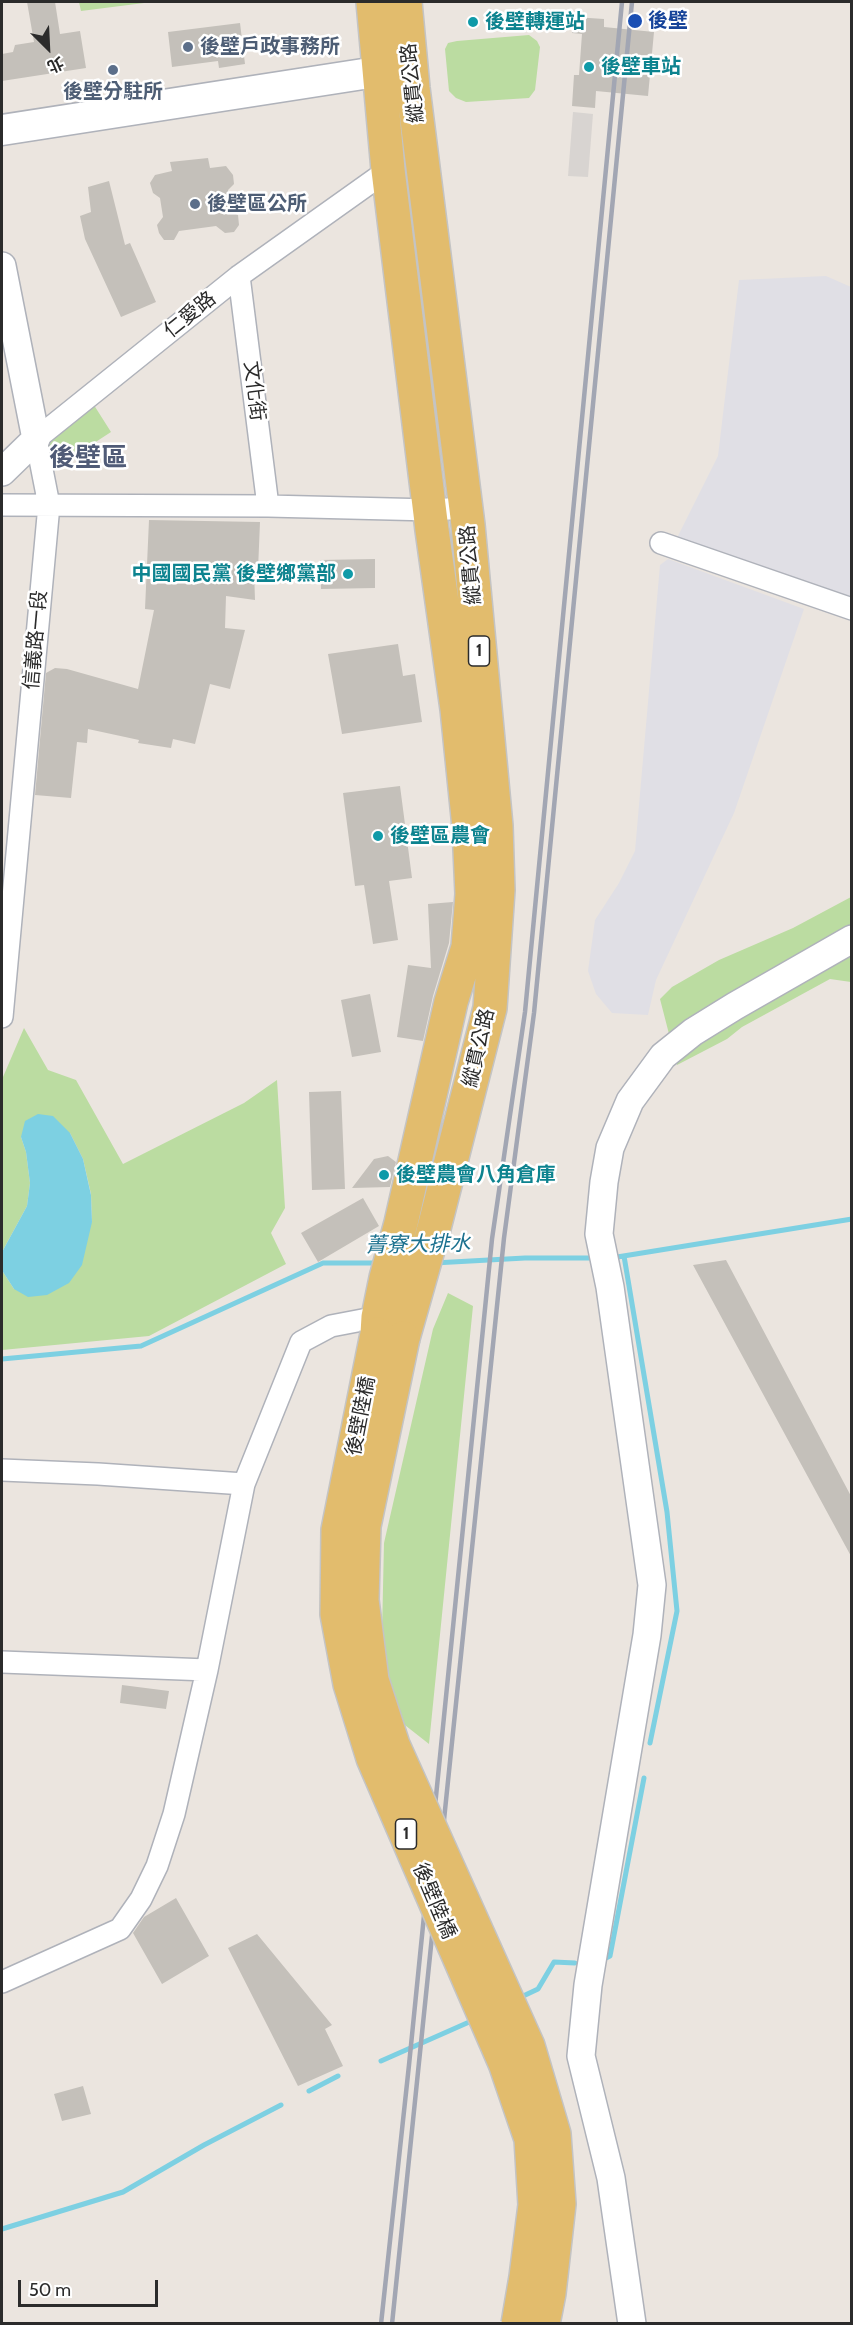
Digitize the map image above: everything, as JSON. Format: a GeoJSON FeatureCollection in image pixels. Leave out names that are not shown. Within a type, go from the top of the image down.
{"type":"FeatureCollection","features":[{"type":"Feature","properties":{"kind":"main road","name":"縱貫公路"},"geometry":{"type":"LineString","coordinates":[[373,2],[396,70],[465,508],[470,706],[471,882],[468,947],[451,1002],[401,1223],[386,1278],[386,1330]]}},
{"type":"Feature","properties":{"kind":"main road","name":"縱貫公路"},"geometry":{"type":"LineString","coordinates":[[386,1330],[419,1283],[433,1232],[490,1008],[498,890],[496,826],[431,510],[388,170],[396,70],[405,2]]}},
{"type":"Feature","properties":{"kind":"main road"},"geometry":{"type":"LineString","coordinates":[[2,130],[396,70]]}},
{"type":"Feature","properties":{"kind":"main road","name":"後壁陸橋"},"geometry":{"type":"LineString","coordinates":[[386,1330],[338,1530],[337,1614],[350,1684],[373,1758],[505,2063],[531,2139],[535,2205],[518,2324]]}},
{"type":"Feature","properties":{"kind":"main road","name":"後壁陸橋"},"geometry":{"type":"LineString","coordinates":[[386,1330],[364,1526],[362,1600],[372,1680],[393,1745],[528,2046],[554,2134],[559,2204],[549,2293],[543,2324]]}},
{"type":"Feature","properties":{"kind":"street","name":"仁愛路"},"geometry":{"type":"LineString","coordinates":[[2,472],[36,439],[239,276],[388,170]]}},
{"type":"Feature","properties":{"kind":"street","name":"文化街"},"geometry":{"type":"LineString","coordinates":[[239,276],[268,506]]}},
{"type":"Feature","properties":{"kind":"street","name":"信義路一段"},"geometry":{"type":"LineString","coordinates":[[2,1017],[49,505],[3,279]]}},
{"type":"Feature","properties":{"kind":"street"},"geometry":{"type":"LineString","coordinates":[[2,505],[268,506],[431,510],[465,508]]}},
{"type":"Feature","properties":{"kind":"street"},"geometry":{"type":"LineString","coordinates":[[661,543],[852,609]]}},
{"type":"Feature","properties":{"kind":"street"},"geometry":{"type":"LineString","coordinates":[[632,2324],[611,2178],[581,2056],[588,1985],[624,1761],[648,1635],[652,1585],[610,1287],[600,1234],[610,1148],[630,1101],[663,1056],[693,1032],[735,1006],[852,939]]}},
{"type":"Feature","properties":{"kind":"street"},"geometry":{"type":"LineString","coordinates":[[2,1982],[120,1929],[141,1899],[157,1866],[174,1814],[207,1670],[244,1484],[288,1371],[301,1342],[330,1326],[386,1330]]}},
{"type":"Feature","properties":{"kind":"street"},"geometry":{"type":"LineString","coordinates":[[2,1470],[244,1484]]}},
{"type":"Feature","properties":{"kind":"street"},"geometry":{"type":"LineString","coordinates":[[2,1662],[207,1670]]}},
{"type":"Feature","properties":{"kind":"shaded area"},"geometry":{"type":"Polygon","coordinates":[[[573,112],[593,114],[588,177],[568,176],[573,112]]]}},
{"type":"Feature","properties":{"kind":"shaded area"},"geometry":{"type":"Polygon","coordinates":[[[826,276],[851,287],[851,608],[674,544],[718,456],[739,280],[826,276]]]}},
{"type":"Feature","properties":{"kind":"shaded area"},"geometry":{"type":"Polygon","coordinates":[[[668,559],[804,609],[734,813],[656,980],[648,1015],[612,1013],[596,994],[588,971],[595,920],[619,883],[635,851],[660,565],[668,559]]]}},
{"type":"Feature","properties":{"kind":"green space"},"geometry":{"type":"Polygon","coordinates":[[[79,2],[152,2],[81,11],[79,2]]]}},
{"type":"Feature","properties":{"kind":"green space"},"geometry":{"type":"Polygon","coordinates":[[[529,35],[537,41],[540,47],[535,90],[529,98],[466,102],[456,98],[449,91],[445,49],[448,43],[529,35]]]}},
{"type":"Feature","properties":{"kind":"green space"},"geometry":{"type":"Polygon","coordinates":[[[92,402],[111,432],[51,471],[48,443],[92,402]]]}},
{"type":"Feature","properties":{"kind":"green space"},"geometry":{"type":"Polygon","coordinates":[[[851,897],[851,982],[830,979],[742,1027],[727,1039],[677,1065],[660,999],[672,987],[719,960],[793,928],[851,897]]]}},
{"type":"Feature","properties":{"kind":"green space"},"geometry":{"type":"Polygon","coordinates":[[[24,1028],[48,1070],[76,1080],[123,1164],[244,1103],[277,1080],[285,1208],[271,1233],[286,1264],[149,1336],[2,1350],[2,1252],[2,1097],[3,1077],[24,1028]],[[70,1133],[21,1137],[26,1152],[30,1183],[27,1206],[2,1252],[3,1272],[14,1289],[92,1222],[91,1194],[83,1159],[70,1133]]]}},
{"type":"Feature","properties":{"kind":"green space"},"geometry":{"type":"Polygon","coordinates":[[[448,1293],[473,1306],[429,1744],[387,1711],[381,1678],[384,1543],[433,1329],[448,1293]]]}},
{"type":"Feature","properties":{"kind":"water"},"geometry":{"type":"Polygon","coordinates":[[[38,1114],[53,1116],[70,1133],[83,1159],[91,1195],[92,1222],[82,1265],[69,1283],[47,1295],[28,1297],[14,1289],[3,1272],[2,1252],[27,1206],[30,1183],[26,1152],[21,1137],[25,1121],[38,1114]]]}},
{"type":"Feature","properties":{"kind":"building"},"geometry":{"type":"Polygon","coordinates":[[[27,2],[55,2],[60,34],[80,31],[86,68],[2,81],[2,54],[13,52],[15,45],[34,42],[27,2]]]}},
{"type":"Feature","properties":{"kind":"building"},"geometry":{"type":"Polygon","coordinates":[[[574,17],[604,19],[604,27],[654,32],[648,96],[596,91],[595,108],[572,106],[574,75],[579,75],[582,34],[572,33],[574,17]]]}},
{"type":"Feature","properties":{"kind":"building"},"geometry":{"type":"Polygon","coordinates":[[[240,23],[245,64],[219,68],[218,61],[172,67],[168,32],[240,23]]]}},
{"type":"Feature","properties":{"kind":"building","name":"後壁區公所"},"geometry":{"type":"Polygon","coordinates":[[[208,158],[210,168],[226,166],[233,175],[234,184],[228,190],[230,211],[238,215],[239,225],[234,232],[225,233],[216,226],[179,231],[174,240],[164,240],[157,225],[163,217],[160,198],[153,193],[150,183],[155,175],[172,171],[170,162],[208,158]]]}},
{"type":"Feature","properties":{"kind":"building"},"geometry":{"type":"Polygon","coordinates":[[[109,181],[125,245],[130,243],[156,302],[121,317],[85,239],[80,216],[91,212],[88,187],[109,181]]]}},
{"type":"Feature","properties":{"kind":"building"},"geometry":{"type":"Polygon","coordinates":[[[149,520],[260,522],[258,570],[254,570],[255,600],[226,596],[225,628],[245,630],[230,689],[210,684],[195,744],[173,739],[171,748],[138,743],[139,740],[88,729],[87,743],[77,742],[71,798],[35,795],[46,673],[55,668],[67,669],[138,689],[154,610],[145,609],[149,520]]]}},
{"type":"Feature","properties":{"kind":"building","name":"中國國民黨 後壁鄉黨部"},"geometry":{"type":"Polygon","coordinates":[[[375,559],[375,588],[321,589],[320,560],[375,559]]]}},
{"type":"Feature","properties":{"kind":"building"},"geometry":{"type":"Polygon","coordinates":[[[398,644],[403,676],[415,674],[422,722],[342,734],[328,654],[398,644]]]}},
{"type":"Feature","properties":{"kind":"building","name":"後壁區農會"},"geometry":{"type":"Polygon","coordinates":[[[400,786],[412,878],[389,881],[398,940],[373,944],[364,885],[355,886],[343,793],[400,786]]]}},
{"type":"Feature","properties":{"kind":"building"},"geometry":{"type":"Polygon","coordinates":[[[453,902],[449,943],[433,996],[423,1041],[397,1037],[408,965],[431,968],[428,904],[453,902]]]}},
{"type":"Feature","properties":{"kind":"building"},"geometry":{"type":"Polygon","coordinates":[[[370,994],[381,1052],[352,1057],[341,1000],[370,994]]]}},
{"type":"Feature","properties":{"kind":"building"},"geometry":{"type":"Polygon","coordinates":[[[341,1091],[345,1189],[312,1190],[309,1092],[341,1091]]]}},
{"type":"Feature","properties":{"kind":"building","name":"後壁農會八角倉庫"},"geometry":{"type":"Polygon","coordinates":[[[388,1156],[396,1162],[390,1187],[352,1188],[374,1159],[388,1156]]]}},
{"type":"Feature","properties":{"kind":"building"},"geometry":{"type":"Polygon","coordinates":[[[363,1198],[379,1226],[318,1262],[301,1233],[363,1198]]]}},
{"type":"Feature","properties":{"kind":"building"},"geometry":{"type":"Polygon","coordinates":[[[726,1260],[852,1498],[852,1558],[693,1265],[726,1260]]]}},
{"type":"Feature","properties":{"kind":"building"},"geometry":{"type":"Polygon","coordinates":[[[122,1685],[169,1691],[166,1709],[120,1703],[122,1685]]]}},
{"type":"Feature","properties":{"kind":"building"},"geometry":{"type":"Polygon","coordinates":[[[176,1898],[209,1956],[162,1984],[133,1933],[144,1917],[176,1898]]]}},
{"type":"Feature","properties":{"kind":"building"},"geometry":{"type":"Polygon","coordinates":[[[257,1934],[332,2025],[325,2029],[343,2066],[298,2086],[228,1948],[257,1934]]]}},
{"type":"Feature","properties":{"kind":"building"},"geometry":{"type":"Polygon","coordinates":[[[83,2086],[91,2114],[62,2121],[54,2094],[83,2086]]]}},
{"type":"Feature","properties":{"kind":"waterway","name":"菁寮大排水"},"geometry":{"type":"LineString","coordinates":[[611,1258],[852,1219]]}},
{"type":"Feature","properties":{"kind":"waterway"},"geometry":{"type":"LineString","coordinates":[[624,1256],[667,1512],[677,1611],[650,1743]]}},
{"type":"Feature","properties":{"kind":"waterway","name":"菁寮大排水"},"geometry":{"type":"LineString","coordinates":[[434,1263],[525,1258],[596,1258]]}},
{"type":"Feature","properties":{"kind":"waterway","name":"菁寮大排水"},"geometry":{"type":"LineString","coordinates":[[2,1359],[141,1346],[323,1263],[380,1263]]}},
{"type":"Feature","properties":{"kind":"waterway"},"geometry":{"type":"LineString","coordinates":[[602,1960],[610,1956],[644,1778]]}},
{"type":"Feature","properties":{"kind":"waterway"},"geometry":{"type":"LineString","coordinates":[[519,1998],[538,1989],[554,1962],[575,1963]]}},
{"type":"Feature","properties":{"kind":"waterway"},"geometry":{"type":"LineString","coordinates":[[381,2061],[476,2019]]}},
{"type":"Feature","properties":{"kind":"waterway"},"geometry":{"type":"LineString","coordinates":[[309,2091],[338,2076]]}},
{"type":"Feature","properties":{"kind":"waterway"},"geometry":{"type":"LineString","coordinates":[[2,2229],[123,2192],[204,2145],[281,2105]]}},
{"type":"Feature","properties":{"kind":"railway"},"geometry":{"type":"LineString","coordinates":[[381,2324],[492,1239],[525,1012],[622,2]]}},
{"type":"Feature","properties":{"kind":"railway"},"geometry":{"type":"LineString","coordinates":[[392,2324],[504,1238],[534,1013],[632,2]]}},
{"type":"Feature","properties":{"kind":"place","name":"後壁"},"geometry":{"type":"Point","coordinates":[635,21]}},
{"type":"Feature","properties":{"kind":"place","name":"後壁轉運站"},"geometry":{"type":"Point","coordinates":[473,22]}},
{"type":"Feature","properties":{"kind":"place","name":"後壁戶政事務所"},"geometry":{"type":"Point","coordinates":[188,47]}},
{"type":"Feature","properties":{"kind":"place","name":"後壁車站"},"geometry":{"type":"Point","coordinates":[589,67]}},
{"type":"Feature","properties":{"kind":"place","name":"後壁分駐所"},"geometry":{"type":"Point","coordinates":[113,70]}},
{"type":"Feature","properties":{"kind":"place","name":"後壁區公所"},"geometry":{"type":"Point","coordinates":[195,204]}},
{"type":"Feature","properties":{"kind":"place","name":"中國國民黨 後壁鄉黨部"},"geometry":{"type":"Point","coordinates":[348,574]}},
{"type":"Feature","properties":{"kind":"place","name":"後壁區農會"},"geometry":{"type":"Point","coordinates":[378,836]}},
{"type":"Feature","properties":{"kind":"place","name":"後壁農會八角倉庫"},"geometry":{"type":"Point","coordinates":[384,1175]}},
{"type":"Feature","properties":{"kind":"district","name":"後壁區"},"geometry":{"type":"Point","coordinates":[88,458]}}]}
